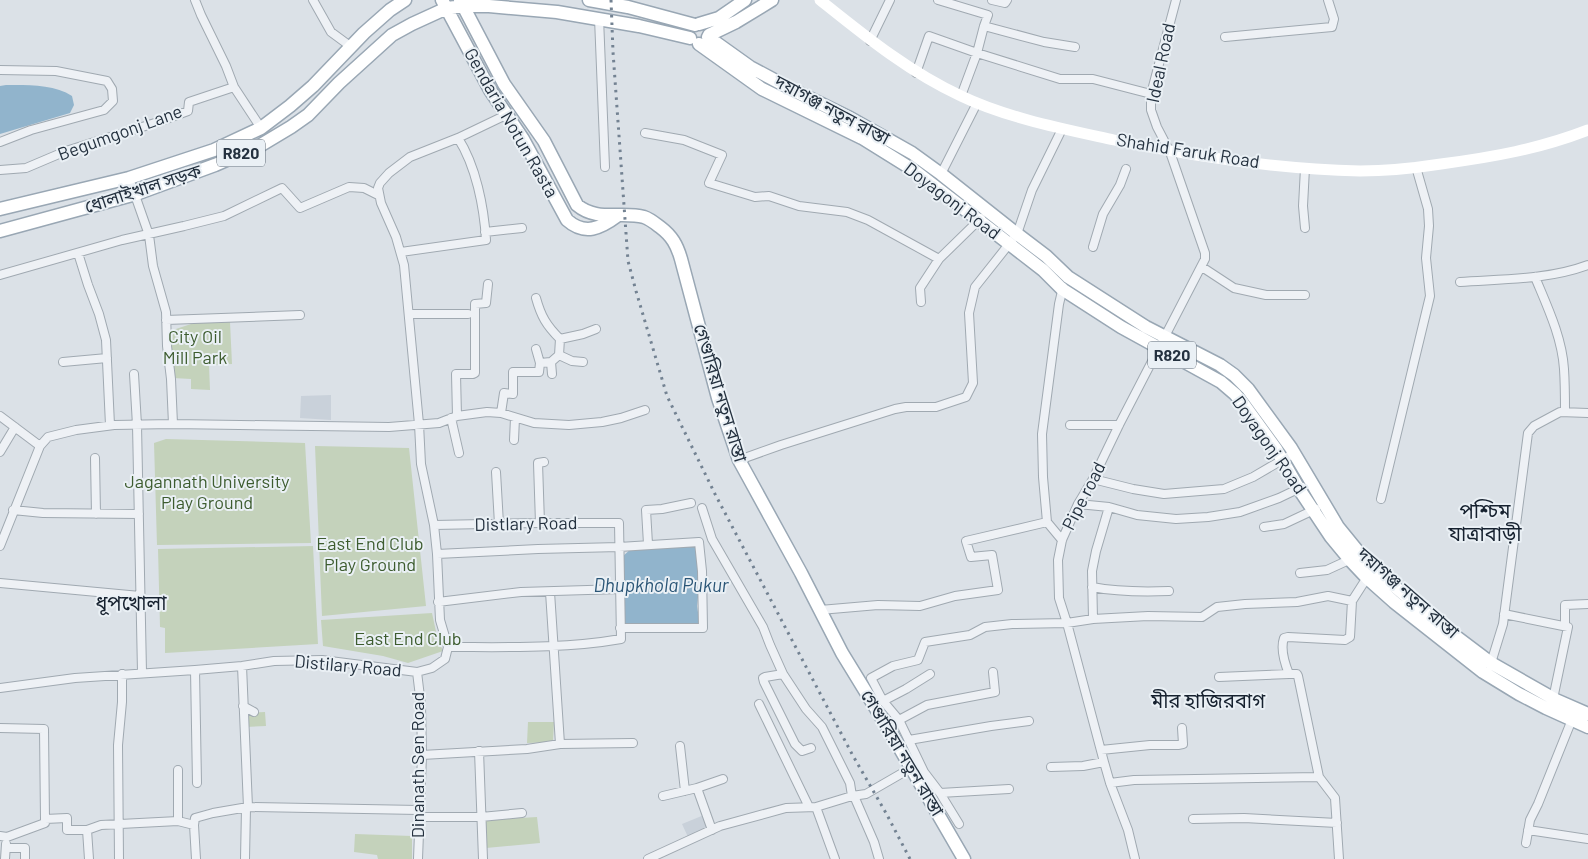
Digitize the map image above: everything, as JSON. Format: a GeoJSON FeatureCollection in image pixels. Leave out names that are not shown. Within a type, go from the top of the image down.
{"type":"FeatureCollection","features":[{"type":"Feature","properties":{"kind":"main road","name":"ধোলাইখাল সড়ক"},"geometry":{"type":"LineString","coordinates":[[0,209],[129,178],[214,150],[261,128],[313,86],[350,46],[390,10],[405,0]]}},
{"type":"Feature","properties":{"kind":"main road"},"geometry":{"type":"LineString","coordinates":[[589,0],[627,4],[706,27],[702,39]]}},
{"type":"Feature","properties":{"kind":"main road"},"geometry":{"type":"LineString","coordinates":[[697,24],[719,18],[745,0]]}},
{"type":"Feature","properties":{"kind":"main road"},"geometry":{"type":"LineString","coordinates":[[702,39],[725,28],[772,0]]}},
{"type":"Feature","properties":{"kind":"main road","name":"Shahid Faruk Road"},"geometry":{"type":"LineString","coordinates":[[820,0],[870,41],[916,73],[977,103],[1062,129],[1170,152],[1305,168],[1363,171],[1416,168],[1514,153],[1565,139],[1588,130]]}},
{"type":"Feature","properties":{"kind":"main road","name":"R820"},"geometry":{"type":"LineString","coordinates":[[444,4],[462,3],[599,18],[702,39]]}},
{"type":"Feature","properties":{"kind":"main road","name":"গেণ্ডারিয়া নতুন রাস্তা"},"geometry":{"type":"LineString","coordinates":[[462,3],[498,74],[544,141],[577,205],[589,213],[636,216],[648,219],[662,228],[674,241],[681,259],[718,398],[739,460],[842,653],[964,859]]}},
{"type":"Feature","properties":{"kind":"main road","name":"ধোলাইখাল সড়ক"},"geometry":{"type":"LineString","coordinates":[[0,232],[136,194],[215,165],[261,145],[308,115],[339,83],[392,35],[444,4]]}},
{"type":"Feature","properties":{"kind":"main road","name":"Gendaria Notun Rasta"},"geometry":{"type":"LineString","coordinates":[[444,4],[485,81],[523,139],[564,216],[571,224],[583,230],[607,223],[617,216]]}},
{"type":"Feature","properties":{"kind":"main road"},"geometry":{"type":"LineString","coordinates":[[725,28],[722,34],[725,49]]}},
{"type":"Feature","properties":{"kind":"main road","name":"দয়াগঞ্জ নতুন রাস্তা"},"geometry":{"type":"LineString","coordinates":[[702,39],[725,49],[750,66],[850,118],[912,153],[941,174],[983,216],[1017,234],[1046,256],[1068,277],[1162,343],[1220,365],[1234,375],[1248,389],[1288,456],[1311,483],[1319,507],[1338,527],[1355,557],[1370,573],[1491,663],[1579,714]]}},
{"type":"Feature","properties":{"kind":"main road","name":"Doyagonj Road"},"geometry":{"type":"LineString","coordinates":[[702,39],[762,89],[862,138],[971,206]]}},
{"type":"Feature","properties":{"kind":"main road"},"geometry":{"type":"LineString","coordinates":[[485,81],[498,74]]}},
{"type":"Feature","properties":{"kind":"main road","name":"Doyagonj Road"},"geometry":{"type":"LineString","coordinates":[[983,216],[1010,245],[1043,270],[1062,289],[1121,327],[1162,343]]}},
{"type":"Feature","properties":{"kind":"main road","name":"Doyagonj Road"},"geometry":{"type":"LineString","coordinates":[[1288,456],[1299,489],[1319,507]]}},
{"type":"Feature","properties":{"kind":"main road","name":"R820"},"geometry":{"type":"LineString","coordinates":[[1370,573],[1421,624],[1483,672],[1526,698],[1579,714],[1588,727]]}},
{"type":"Feature","properties":{"kind":"street"},"geometry":{"type":"LineString","coordinates":[[195,0],[234,87],[261,128]]}},
{"type":"Feature","properties":{"kind":"street"},"geometry":{"type":"LineString","coordinates":[[313,0],[331,32],[350,46]]}},
{"type":"Feature","properties":{"kind":"street"},"geometry":{"type":"LineString","coordinates":[[870,41],[890,0]]}},
{"type":"Feature","properties":{"kind":"street"},"geometry":{"type":"LineString","coordinates":[[938,0],[988,15]]}},
{"type":"Feature","properties":{"kind":"street"},"geometry":{"type":"LineString","coordinates":[[961,96],[977,53],[991,0],[1005,3],[1007,0]]}},
{"type":"Feature","properties":{"kind":"street","name":"Ideal Road"},"geometry":{"type":"LineString","coordinates":[[1170,152],[1157,127],[1151,110],[1151,94],[1176,0]]}},
{"type":"Feature","properties":{"kind":"street"},"geometry":{"type":"LineString","coordinates":[[1225,37],[1332,27],[1334,19],[1328,0]]}},
{"type":"Feature","properties":{"kind":"street"},"geometry":{"type":"LineString","coordinates":[[599,18],[605,166]]}},
{"type":"Feature","properties":{"kind":"street"},"geometry":{"type":"LineString","coordinates":[[984,26],[1044,42],[1075,47]]}},
{"type":"Feature","properties":{"kind":"street"},"geometry":{"type":"LineString","coordinates":[[916,73],[929,36],[1060,79],[1093,79],[1151,94]]}},
{"type":"Feature","properties":{"kind":"street"},"geometry":{"type":"LineString","coordinates":[[0,70],[56,71],[107,81],[112,89],[114,101],[104,110],[31,130],[0,142]]}},
{"type":"Feature","properties":{"kind":"street","name":"Begumgonj Lane"},"geometry":{"type":"LineString","coordinates":[[0,170],[26,168],[66,151],[158,122],[188,111],[189,102],[234,87]]}},
{"type":"Feature","properties":{"kind":"street"},"geometry":{"type":"LineString","coordinates":[[941,174],[977,103]]}},
{"type":"Feature","properties":{"kind":"street"},"geometry":{"type":"LineString","coordinates":[[506,115],[458,138],[410,157],[395,168],[380,183],[378,195],[401,252],[409,314],[421,464],[434,526],[440,620],[448,647],[554,646],[621,639],[619,547]]}},
{"type":"Feature","properties":{"kind":"street"},"geometry":{"type":"LineString","coordinates":[[739,460],[895,409],[936,407],[966,397],[973,383],[969,313],[975,287],[1017,234],[1032,190],[1062,129]]}},
{"type":"Feature","properties":{"kind":"street"},"geometry":{"type":"LineString","coordinates":[[645,133],[684,140],[722,156],[709,183],[755,197],[769,196],[799,206],[846,212],[868,220],[939,259]]}},
{"type":"Feature","properties":{"kind":"street"},"geometry":{"type":"LineString","coordinates":[[401,252],[486,240],[475,171],[465,148],[458,138]]}},
{"type":"Feature","properties":{"kind":"street","name":"Pipe road"},"geometry":{"type":"LineString","coordinates":[[1135,859],[1128,830],[1110,783],[1059,598],[1058,560],[1062,540],[1078,504],[1093,479],[1119,425],[1206,259],[1170,152]]}},
{"type":"Feature","properties":{"kind":"street"},"geometry":{"type":"LineString","coordinates":[[1305,168],[1303,206],[1305,228]]}},
{"type":"Feature","properties":{"kind":"street"},"geometry":{"type":"LineString","coordinates":[[1381,499],[1430,296],[1426,258],[1429,226],[1428,209],[1416,168]]}},
{"type":"Feature","properties":{"kind":"street"},"geometry":{"type":"LineString","coordinates":[[1093,247],[1103,214],[1120,185],[1126,169]]}},
{"type":"Feature","properties":{"kind":"street"},"geometry":{"type":"LineString","coordinates":[[129,178],[149,235],[153,266],[166,312],[173,424]]}},
{"type":"Feature","properties":{"kind":"street"},"geometry":{"type":"LineString","coordinates":[[0,275],[122,240],[224,216],[282,188],[300,208],[349,187],[364,188],[378,195]]}},
{"type":"Feature","properties":{"kind":"street"},"geometry":{"type":"LineString","coordinates":[[921,302],[920,288],[939,259],[983,216]]}},
{"type":"Feature","properties":{"kind":"street"},"geometry":{"type":"LineString","coordinates":[[486,232],[522,228]]}},
{"type":"Feature","properties":{"kind":"street"},"geometry":{"type":"LineString","coordinates":[[78,253],[106,340],[110,426]]}},
{"type":"Feature","properties":{"kind":"street"},"geometry":{"type":"LineString","coordinates":[[1460,282],[1535,277],[1571,271],[1588,264]]}},
{"type":"Feature","properties":{"kind":"street"},"geometry":{"type":"LineString","coordinates":[[1202,267],[1234,288],[1266,295],[1304,295]]}},
{"type":"Feature","properties":{"kind":"street"},"geometry":{"type":"LineString","coordinates":[[1062,540],[1047,522],[1042,477],[1042,434],[1058,304],[1068,277]]}},
{"type":"Feature","properties":{"kind":"street"},"geometry":{"type":"LineString","coordinates":[[1535,277],[1552,316],[1558,337],[1564,368],[1565,412]]}},
{"type":"Feature","properties":{"kind":"street"},"geometry":{"type":"LineString","coordinates":[[459,453],[454,417],[456,374],[476,373],[475,304],[486,303],[488,284]]}},
{"type":"Feature","properties":{"kind":"street"},"geometry":{"type":"LineString","coordinates":[[536,298],[540,314],[549,328],[560,339],[559,356],[551,362],[540,363]]}},
{"type":"Feature","properties":{"kind":"street"},"geometry":{"type":"LineString","coordinates":[[409,314],[468,314]]}},
{"type":"Feature","properties":{"kind":"street"},"geometry":{"type":"LineString","coordinates":[[166,320],[300,315]]}},
{"type":"Feature","properties":{"kind":"street"},"geometry":{"type":"LineString","coordinates":[[560,339],[596,329]]}},
{"type":"Feature","properties":{"kind":"street"},"geometry":{"type":"LineString","coordinates":[[501,412],[504,393],[513,394],[513,372],[539,372],[540,363],[536,349]]}},
{"type":"Feature","properties":{"kind":"street"},"geometry":{"type":"LineString","coordinates":[[559,356],[572,361],[583,362]]}},
{"type":"Feature","properties":{"kind":"street"},"geometry":{"type":"LineString","coordinates":[[63,362],[107,358]]}},
{"type":"Feature","properties":{"kind":"street"},"geometry":{"type":"LineString","coordinates":[[551,362],[552,374]]}},
{"type":"Feature","properties":{"kind":"street"},"geometry":{"type":"LineString","coordinates":[[134,374],[137,425],[142,672]]}},
{"type":"Feature","properties":{"kind":"street"},"geometry":{"type":"LineString","coordinates":[[0,546],[40,446],[48,437],[56,435],[110,426],[173,424],[389,427],[439,423],[454,417],[487,412],[501,412],[534,423],[569,425],[602,422],[645,410]]}},
{"type":"Feature","properties":{"kind":"street"},"geometry":{"type":"LineString","coordinates":[[1491,663],[1503,624],[1528,433],[1543,420],[1560,412],[1588,413]]}},
{"type":"Feature","properties":{"kind":"street"},"geometry":{"type":"LineString","coordinates":[[0,416],[40,446]]}},
{"type":"Feature","properties":{"kind":"street"},"geometry":{"type":"LineString","coordinates":[[514,440],[515,418]]}},
{"type":"Feature","properties":{"kind":"street"},"geometry":{"type":"LineString","coordinates":[[1070,425],[1119,425]]}},
{"type":"Feature","properties":{"kind":"street"},"geometry":{"type":"LineString","coordinates":[[0,452],[14,427]]}},
{"type":"Feature","properties":{"kind":"street"},"geometry":{"type":"LineString","coordinates":[[1093,479],[1133,489],[1164,494],[1224,489],[1253,477],[1288,456]]}},
{"type":"Feature","properties":{"kind":"street"},"geometry":{"type":"LineString","coordinates":[[96,458],[96,514]]}},
{"type":"Feature","properties":{"kind":"street"},"geometry":{"type":"LineString","coordinates":[[540,523],[538,463],[544,462]]}},
{"type":"Feature","properties":{"kind":"street"},"geometry":{"type":"LineString","coordinates":[[496,472],[499,524]]}},
{"type":"Feature","properties":{"kind":"street"},"geometry":{"type":"LineString","coordinates":[[1078,504],[1109,508],[1137,515],[1176,518],[1208,517],[1240,512],[1279,498],[1311,483]]}},
{"type":"Feature","properties":{"kind":"street"},"geometry":{"type":"LineString","coordinates":[[648,544],[646,510],[691,503]]}},
{"type":"Feature","properties":{"kind":"street"},"geometry":{"type":"LineString","coordinates":[[1264,527],[1284,524],[1319,507]]}},
{"type":"Feature","properties":{"kind":"street"},"geometry":{"type":"LineString","coordinates":[[702,508],[712,539],[763,627],[783,674],[806,709],[822,726],[850,783],[853,796],[874,842],[879,859]]}},
{"type":"Feature","properties":{"kind":"street"},"geometry":{"type":"LineString","coordinates":[[1093,620],[1092,587],[1096,551],[1109,508]]}},
{"type":"Feature","properties":{"kind":"street"},"geometry":{"type":"LineString","coordinates":[[13,510],[43,513],[139,514]]}},
{"type":"Feature","properties":{"kind":"street"},"geometry":{"type":"LineString","coordinates":[[820,610],[878,605],[920,606],[955,596],[998,590],[992,555],[971,557],[966,541],[1047,522]]}},
{"type":"Feature","properties":{"kind":"street","name":"Distlary Road"},"geometry":{"type":"LineString","coordinates":[[434,526],[619,523],[619,547]]}},
{"type":"Feature","properties":{"kind":"street"},"geometry":{"type":"LineString","coordinates":[[437,554],[699,542],[702,571],[703,628],[620,628]]}},
{"type":"Feature","properties":{"kind":"street"},"geometry":{"type":"LineString","coordinates":[[1300,573],[1327,570],[1355,557]]}},
{"type":"Feature","properties":{"kind":"street"},"geometry":{"type":"LineString","coordinates":[[1289,674],[1285,663],[1282,642],[1284,638],[1345,640],[1350,638],[1352,601],[1370,573]]}},
{"type":"Feature","properties":{"kind":"street"},"geometry":{"type":"LineString","coordinates":[[0,583],[140,596]]}},
{"type":"Feature","properties":{"kind":"street"},"geometry":{"type":"LineString","coordinates":[[1092,587],[1130,592],[1169,591]]}},
{"type":"Feature","properties":{"kind":"street"},"geometry":{"type":"LineString","coordinates":[[438,602],[521,592],[621,589]]}},
{"type":"Feature","properties":{"kind":"street"},"geometry":{"type":"LineString","coordinates":[[550,592],[560,744]]}},
{"type":"Feature","properties":{"kind":"street"},"geometry":{"type":"LineString","coordinates":[[959,824],[940,793],[924,772],[899,720],[883,701],[872,678],[893,666],[918,660],[925,642],[970,635],[985,627],[1012,624],[1067,623],[1148,616],[1202,617],[1217,607],[1297,602],[1328,596],[1352,601]]}},
{"type":"Feature","properties":{"kind":"street"},"geometry":{"type":"LineString","coordinates":[[1553,699],[1568,627],[1565,626],[1565,605],[1588,604]]}},
{"type":"Feature","properties":{"kind":"street"},"geometry":{"type":"LineString","coordinates":[[1504,614],[1565,626]]}},
{"type":"Feature","properties":{"kind":"street","name":"Distilary Road"},"geometry":{"type":"LineString","coordinates":[[0,688],[66,678],[195,670],[274,661],[322,660],[417,672],[432,668],[444,659],[448,647]]}},
{"type":"Feature","properties":{"kind":"street"},"geometry":{"type":"LineString","coordinates":[[242,666],[247,807],[244,859]]}},
{"type":"Feature","properties":{"kind":"street"},"geometry":{"type":"LineString","coordinates":[[195,670],[197,784]]}},
{"type":"Feature","properties":{"kind":"street","name":"Dinanath Sen Road"},"geometry":{"type":"LineString","coordinates":[[417,672],[421,705],[422,755],[418,859]]}},
{"type":"Feature","properties":{"kind":"street"},"geometry":{"type":"LineString","coordinates":[[899,720],[927,705],[995,692],[993,672]]}},
{"type":"Feature","properties":{"kind":"street"},"geometry":{"type":"LineString","coordinates":[[119,859],[118,745],[122,702],[122,674]]}},
{"type":"Feature","properties":{"kind":"street"},"geometry":{"type":"LineString","coordinates":[[783,674],[765,677],[763,678],[764,682],[795,744],[802,751],[811,748]]}},
{"type":"Feature","properties":{"kind":"street"},"geometry":{"type":"LineString","coordinates":[[883,701],[930,674]]}},
{"type":"Feature","properties":{"kind":"street"},"geometry":{"type":"LineString","coordinates":[[1219,676],[1297,674],[1319,776],[1335,798],[1339,859]]}},
{"type":"Feature","properties":{"kind":"street"},"geometry":{"type":"LineString","coordinates":[[759,704],[812,807],[835,859]]}},
{"type":"Feature","properties":{"kind":"street"},"geometry":{"type":"LineString","coordinates":[[243,706],[254,712]]}},
{"type":"Feature","properties":{"kind":"street"},"geometry":{"type":"LineString","coordinates":[[1526,843],[1530,820],[1579,714]]}},
{"type":"Feature","properties":{"kind":"street"},"geometry":{"type":"LineString","coordinates":[[909,740],[1029,721]]}},
{"type":"Feature","properties":{"kind":"street"},"geometry":{"type":"LineString","coordinates":[[0,728],[44,729],[45,823],[3,837],[6,848],[5,859]]}},
{"type":"Feature","properties":{"kind":"street"},"geometry":{"type":"LineString","coordinates":[[1101,750],[1150,745],[1178,746],[1182,744],[1182,728]]}},
{"type":"Feature","properties":{"kind":"street"},"geometry":{"type":"LineString","coordinates":[[422,755],[527,749],[560,744],[633,743]]}},
{"type":"Feature","properties":{"kind":"street"},"geometry":{"type":"LineString","coordinates":[[680,746],[685,791]]}},
{"type":"Feature","properties":{"kind":"street"},"geometry":{"type":"LineString","coordinates":[[479,752],[483,859]]}},
{"type":"Feature","properties":{"kind":"street"},"geometry":{"type":"LineString","coordinates":[[1051,767],[1083,766],[1104,762]]}},
{"type":"Feature","properties":{"kind":"street"},"geometry":{"type":"LineString","coordinates":[[648,859],[720,826],[786,808],[812,807],[866,794],[911,768]]}},
{"type":"Feature","properties":{"kind":"street"},"geometry":{"type":"LineString","coordinates":[[178,770],[178,821]]}},
{"type":"Feature","properties":{"kind":"street"},"geometry":{"type":"LineString","coordinates":[[1110,783],[1134,780],[1319,776]]}},
{"type":"Feature","properties":{"kind":"street"},"geometry":{"type":"LineString","coordinates":[[663,796],[697,788],[723,779]]}},
{"type":"Feature","properties":{"kind":"street"},"geometry":{"type":"LineString","coordinates":[[697,788],[712,830]]}},
{"type":"Feature","properties":{"kind":"street"},"geometry":{"type":"LineString","coordinates":[[940,793],[1009,788]]}},
{"type":"Feature","properties":{"kind":"street"},"geometry":{"type":"LineString","coordinates":[[196,859],[195,818],[247,807],[481,817],[522,813]]}},
{"type":"Feature","properties":{"kind":"street"},"geometry":{"type":"LineString","coordinates":[[45,819],[67,818],[67,830],[87,830],[101,825],[178,821],[194,825]]}},
{"type":"Feature","properties":{"kind":"street"},"geometry":{"type":"LineString","coordinates":[[1192,819],[1244,818],[1337,823]]}},
{"type":"Feature","properties":{"kind":"street"},"geometry":{"type":"LineString","coordinates":[[87,830],[89,859]]}},
{"type":"Feature","properties":{"kind":"street"},"geometry":{"type":"LineString","coordinates":[[1528,830],[1588,839]]}},
{"type":"Feature","properties":{"kind":"street"},"geometry":{"type":"LineString","coordinates":[[6,848],[25,848],[24,859]]}},
{"type":"Feature","properties":{"kind":"shaded area"},"geometry":{"type":"Polygon","coordinates":[[[331,395],[331,420],[300,418],[301,396],[331,395]]]}},
{"type":"Feature","properties":{"kind":"shaded area"},"geometry":{"type":"Polygon","coordinates":[[[704,815],[709,829],[688,837],[682,824],[704,815]]]}},
{"type":"Feature","properties":{"kind":"green space","name":"City Oil Mill Park"},"geometry":{"type":"Polygon","coordinates":[[[230,322],[232,364],[209,365],[210,390],[191,389],[191,379],[173,378],[170,357],[170,331],[194,323],[230,322]]]}},
{"type":"Feature","properties":{"kind":"green space","name":"Jagannath University Play Ground"},"geometry":{"type":"Polygon","coordinates":[[[166,439],[305,443],[311,543],[157,545],[154,443],[166,439]]]}},
{"type":"Feature","properties":{"kind":"green space","name":"East End Club Play Ground"},"geometry":{"type":"Polygon","coordinates":[[[315,446],[409,448],[426,606],[322,616],[315,446]]]}},
{"type":"Feature","properties":{"kind":"green space"},"geometry":{"type":"Polygon","coordinates":[[[313,546],[318,644],[165,653],[165,628],[160,627],[158,549],[313,546]]]}},
{"type":"Feature","properties":{"kind":"green space","name":"East End Club"},"geometry":{"type":"Polygon","coordinates":[[[432,613],[437,636],[443,651],[408,663],[383,656],[323,646],[321,620],[432,613]]]}},
{"type":"Feature","properties":{"kind":"green space"},"geometry":{"type":"Polygon","coordinates":[[[265,712],[266,726],[245,727],[245,713],[265,712]]]}},
{"type":"Feature","properties":{"kind":"green space"},"geometry":{"type":"Polygon","coordinates":[[[528,722],[554,722],[553,742],[527,743],[528,722]]]}},
{"type":"Feature","properties":{"kind":"green space"},"geometry":{"type":"Polygon","coordinates":[[[537,817],[540,843],[486,848],[484,820],[537,817]]]}},
{"type":"Feature","properties":{"kind":"green space"},"geometry":{"type":"Polygon","coordinates":[[[355,834],[412,836],[412,859],[378,859],[377,855],[354,852],[355,834]]]}},
{"type":"Feature","properties":{"kind":"water"},"geometry":{"type":"Polygon","coordinates":[[[0,86],[40,86],[57,89],[72,96],[74,105],[70,113],[0,134],[0,86]]]}},
{"type":"Feature","properties":{"kind":"water","name":"Dhupkhola Pukur"},"geometry":{"type":"Polygon","coordinates":[[[697,545],[699,589],[697,606],[700,625],[623,625],[622,557],[632,548],[697,545]]]}},
{"type":"Feature","properties":{"kind":"railway"},"geometry":{"type":"LineString","coordinates":[[611,0],[628,261],[667,396],[715,494],[852,754],[910,859]]}},
{"type":"Feature","properties":{"kind":"district","name":"পশ্চিম যাত্রাবাড়ী"},"geometry":{"type":"Point","coordinates":[1485,522]}},
{"type":"Feature","properties":{"kind":"district","name":"ধূপখোলা"},"geometry":{"type":"Point","coordinates":[131,603]}},
{"type":"Feature","properties":{"kind":"district","name":"মীর হাজিরবাগ"},"geometry":{"type":"Point","coordinates":[1208,701]}}]}
